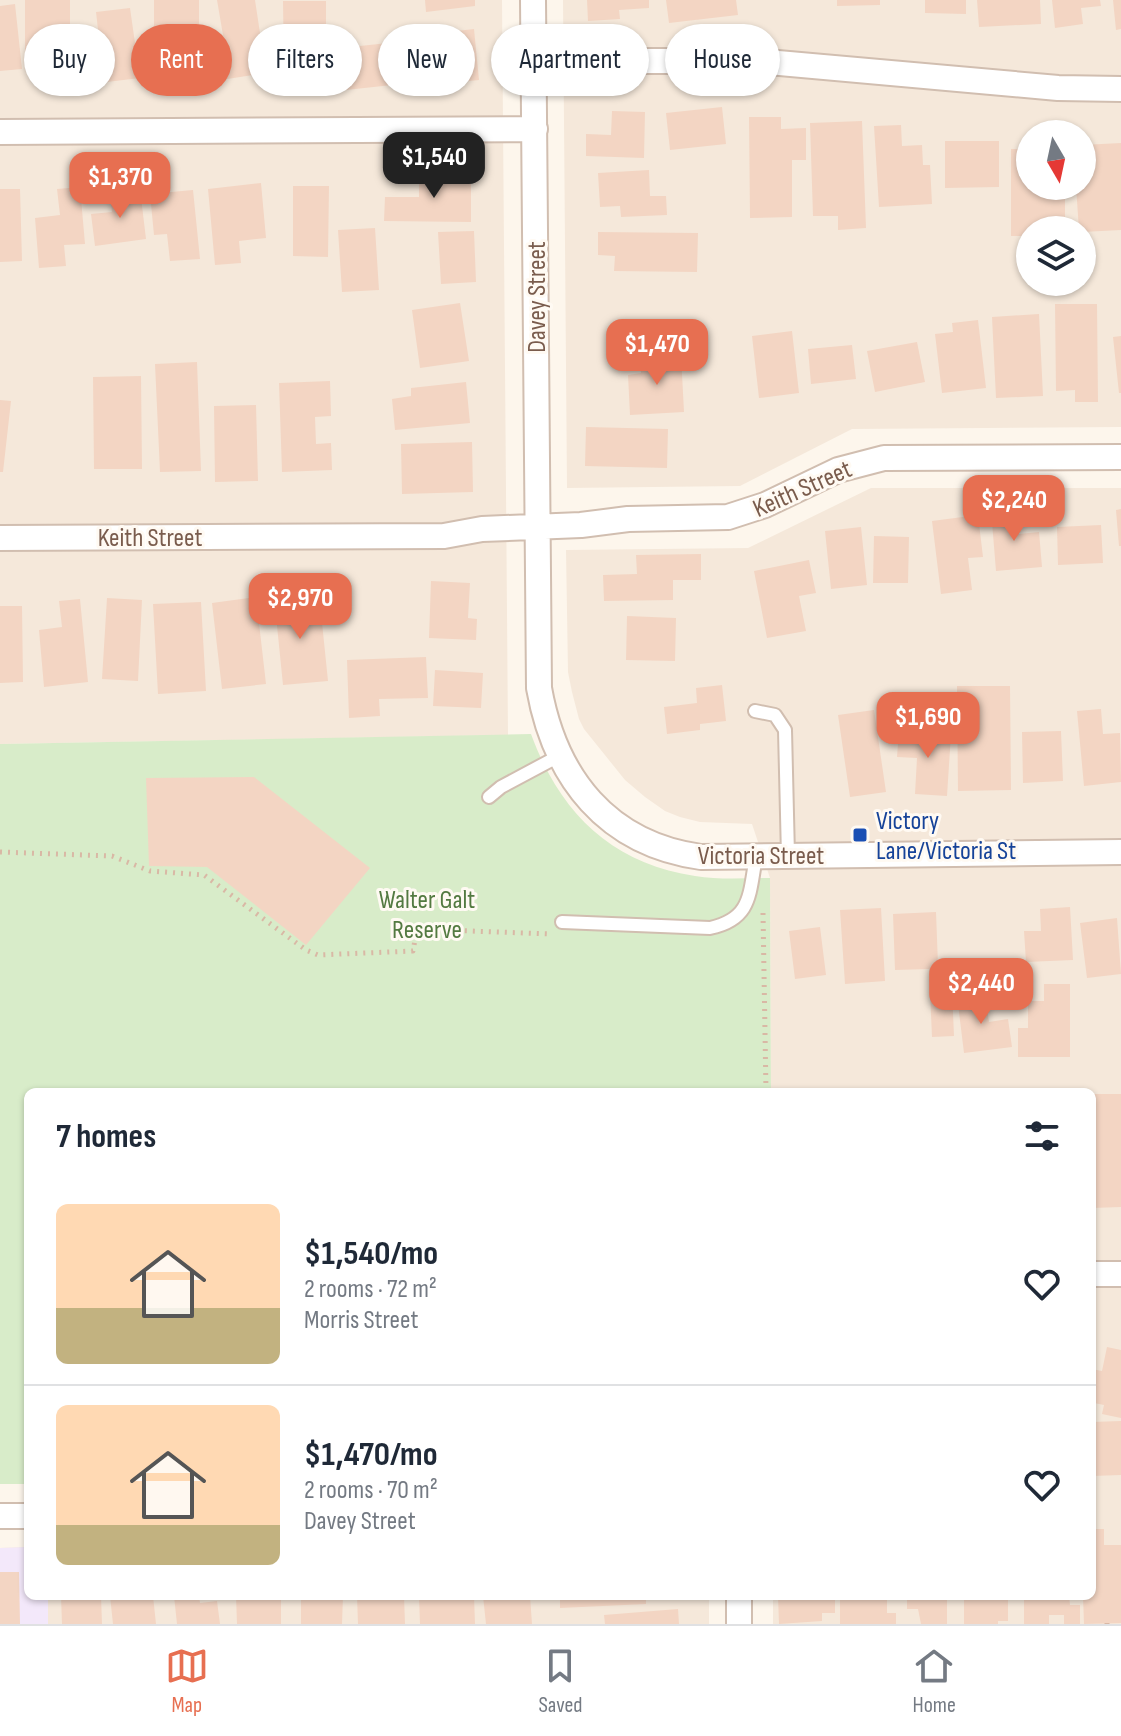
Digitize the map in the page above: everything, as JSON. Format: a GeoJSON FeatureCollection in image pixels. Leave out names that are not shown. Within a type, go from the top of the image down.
{"type":"FeatureCollection","features":[{"type":"Feature","properties":{"kind":"street","name":"Davey Street"},"geometry":{"type":"LineString","coordinates":[[533,0],[533,24]]}},
{"type":"Feature","properties":{"kind":"street"},"geometry":{"type":"LineString","coordinates":[[649,60],[742,60],[1058,88],[1121,89]]}},
{"type":"Feature","properties":{"kind":"street","name":"Davey Street"},"geometry":{"type":"LineString","coordinates":[[534,96],[537,528]]}},
{"type":"Feature","properties":{"kind":"street"},"geometry":{"type":"LineString","coordinates":[[0,132],[535,129]]}},
{"type":"Feature","properties":{"kind":"street","name":"Keith Street"},"geometry":{"type":"LineString","coordinates":[[0,538],[444,536],[482,544],[582,512],[628,519],[707,518],[744,514],[838,470],[884,458],[1121,457]]}},
{"type":"Feature","properties":{"kind":"street","name":"Victoria Street"},"geometry":{"type":"LineString","coordinates":[[537,528],[539,688],[549,730],[571,777],[601,814],[648,844],[668,852],[701,857],[1121,852]]}},
{"type":"Feature","properties":{"kind":"street"},"geometry":{"type":"LineString","coordinates":[[1096,1274],[1121,1274]]}},
{"type":"Feature","properties":{"kind":"street"},"geometry":{"type":"LineString","coordinates":[[0,1516],[24,1516]]}},
{"type":"Feature","properties":{"kind":"street"},"geometry":{"type":"LineString","coordinates":[[739,1600],[739,1624]]}},
{"type":"Feature","properties":{"kind":"lane"},"geometry":{"type":"LineString","coordinates":[[755,711],[775,715],[785,730],[788,856]]}},
{"type":"Feature","properties":{"kind":"lane"},"geometry":{"type":"LineString","coordinates":[[489,797],[501,787],[559,756]]}},
{"type":"Feature","properties":{"kind":"lane"},"geometry":{"type":"LineString","coordinates":[[564,928],[710,928],[737,919],[748,895],[756,857]]}},
{"type":"Feature","properties":{"kind":"path"},"geometry":{"type":"LineString","coordinates":[[0,852],[112,856],[150,871],[204,875],[306,950],[318,955],[413,951],[417,929],[564,928]]}},
{"type":"Feature","properties":{"kind":"path"},"geometry":{"type":"LineString","coordinates":[[748,895],[764,896],[766,1088]]}},
{"type":"Feature","properties":{"kind":"path"},"geometry":{"type":"LineString","coordinates":[[752,923],[763,914]]}},
{"type":"Feature","properties":{"kind":"shaded area"},"geometry":{"type":"Polygon","coordinates":[[[0,0],[502,0],[502,24],[491,24],[491,96],[503,96],[508,735],[0,744],[0,0]]]}},
{"type":"Feature","properties":{"kind":"shaded area"},"geometry":{"type":"Polygon","coordinates":[[[563,0],[1121,0],[1121,427],[852,429],[740,486],[567,488],[564,96],[649,96],[649,24],[563,24],[563,0]]]}},
{"type":"Feature","properties":{"kind":"shaded area"},"geometry":{"type":"Polygon","coordinates":[[[871,488],[1121,488],[1121,1624],[773,1624],[773,1600],[1096,1600],[1096,1088],[771,1088],[770,878],[752,824],[700,822],[680,817],[645,797],[625,780],[584,729],[568,672],[566,550],[748,548],[871,488]]]}},
{"type":"Feature","properties":{"kind":"shaded area"},"geometry":{"type":"Polygon","coordinates":[[[24,1547],[24,1600],[709,1600],[709,1624],[0,1624],[0,1548],[24,1547]]]}},
{"type":"Feature","properties":{"kind":"shaded area"},"geometry":{"type":"Polygon","coordinates":[[[24,1547],[24,1600],[48,1600],[48,1624],[0,1624],[0,1548],[24,1547]]]}},
{"type":"Feature","properties":{"kind":"green space","name":"Walter Galt Reserve"},"geometry":{"type":"Polygon","coordinates":[[[531,734],[557,788],[573,810],[592,830],[614,846],[665,869],[695,876],[770,878],[771,1088],[24,1088],[24,1484],[0,1484],[0,744],[531,734]]]}},
{"type":"Feature","properties":{"kind":"building"},"geometry":{"type":"Polygon","coordinates":[[[25,0],[70,0],[70,24],[25,24],[25,0]]]}},
{"type":"Feature","properties":{"kind":"building"},"geometry":{"type":"Polygon","coordinates":[[[154,0],[199,0],[199,24],[154,24],[154,0]]]}},
{"type":"Feature","properties":{"kind":"building"},"geometry":{"type":"Polygon","coordinates":[[[217,0],[255,0],[259,24],[248,24],[248,76],[232,78],[232,24],[221,24],[217,0]]]}},
{"type":"Feature","properties":{"kind":"building"},"geometry":{"type":"Polygon","coordinates":[[[425,0],[475,0],[475,6],[426,12],[425,0]]]}},
{"type":"Feature","properties":{"kind":"building"},"geometry":{"type":"Polygon","coordinates":[[[587,0],[649,0],[649,8],[619,10],[620,19],[588,21],[587,0]]]}},
{"type":"Feature","properties":{"kind":"building"},"geometry":{"type":"Polygon","coordinates":[[[666,0],[736,0],[738,15],[669,23],[666,0]]]}},
{"type":"Feature","properties":{"kind":"building"},"geometry":{"type":"Polygon","coordinates":[[[837,0],[880,0],[880,5],[837,6],[837,0]]]}},
{"type":"Feature","properties":{"kind":"building"},"geometry":{"type":"Polygon","coordinates":[[[925,0],[966,0],[966,14],[925,13],[925,0]]]}},
{"type":"Feature","properties":{"kind":"building"},"geometry":{"type":"Polygon","coordinates":[[[977,0],[1040,0],[1041,24],[979,27],[977,0]]]}},
{"type":"Feature","properties":{"kind":"building"},"geometry":{"type":"Polygon","coordinates":[[[1052,0],[1100,0],[1101,6],[1081,8],[1083,24],[1055,28],[1052,0]]]}},
{"type":"Feature","properties":{"kind":"building"},"geometry":{"type":"Polygon","coordinates":[[[1113,0],[1121,0],[1121,29],[1116,30],[1113,0]]]}},
{"type":"Feature","properties":{"kind":"building"},"geometry":{"type":"Polygon","coordinates":[[[283,1],[326,1],[326,24],[283,24],[283,1]]]}},
{"type":"Feature","properties":{"kind":"building"},"geometry":{"type":"Polygon","coordinates":[[[15,4],[22,69],[0,71],[0,6],[15,4]]]}},
{"type":"Feature","properties":{"kind":"building"},"geometry":{"type":"Polygon","coordinates":[[[130,8],[131,79],[115,81],[115,24],[97,24],[96,12],[130,8]]]}},
{"type":"Feature","properties":{"kind":"building"},"geometry":{"type":"Polygon","coordinates":[[[475,39],[479,80],[475,80],[475,39]]]}},
{"type":"Feature","properties":{"kind":"building"},"geometry":{"type":"Polygon","coordinates":[[[378,44],[378,87],[362,88],[362,46],[378,44]]]}},
{"type":"Feature","properties":{"kind":"building"},"geometry":{"type":"Polygon","coordinates":[[[722,107],[726,144],[670,150],[666,113],[722,107]]]}},
{"type":"Feature","properties":{"kind":"building"},"geometry":{"type":"Polygon","coordinates":[[[612,111],[645,112],[644,158],[586,156],[586,134],[611,135],[612,111]]]}},
{"type":"Feature","properties":{"kind":"building"},"geometry":{"type":"Polygon","coordinates":[[[749,117],[781,117],[781,129],[806,128],[806,160],[792,160],[792,217],[750,218],[749,117]]]}},
{"type":"Feature","properties":{"kind":"building"},"geometry":{"type":"Polygon","coordinates":[[[862,121],[866,228],[838,230],[838,216],[813,216],[810,123],[862,121]]]}},
{"type":"Feature","properties":{"kind":"building"},"geometry":{"type":"Polygon","coordinates":[[[901,125],[902,146],[922,145],[923,165],[930,165],[932,204],[879,207],[874,126],[901,125]]]}},
{"type":"Feature","properties":{"kind":"building"},"geometry":{"type":"Polygon","coordinates":[[[945,141],[999,141],[999,187],[945,188],[945,141]]]}},
{"type":"Feature","properties":{"kind":"building"},"geometry":{"type":"Polygon","coordinates":[[[1121,143],[1121,230],[1096,231],[1096,216],[1078,216],[1077,200],[1096,200],[1096,144],[1121,143]]]}},
{"type":"Feature","properties":{"kind":"building"},"geometry":{"type":"Polygon","coordinates":[[[1011,149],[1016,149],[1016,200],[1065,200],[1065,216],[1016,216],[1016,236],[1011,236],[1011,149]]]}},
{"type":"Feature","properties":{"kind":"building"},"geometry":{"type":"Polygon","coordinates":[[[649,170],[650,196],[666,196],[667,215],[621,217],[620,206],[600,207],[598,173],[649,170]]]}},
{"type":"Feature","properties":{"kind":"building"},"geometry":{"type":"Polygon","coordinates":[[[419,173],[471,173],[471,222],[384,221],[385,197],[419,197],[419,173]]]}},
{"type":"Feature","properties":{"kind":"building"},"geometry":{"type":"Polygon","coordinates":[[[261,183],[266,238],[239,241],[241,263],[215,265],[208,189],[261,183]]]}},
{"type":"Feature","properties":{"kind":"building"},"geometry":{"type":"Polygon","coordinates":[[[293,186],[329,186],[328,257],[293,256],[293,186]]]}},
{"type":"Feature","properties":{"kind":"building"},"geometry":{"type":"Polygon","coordinates":[[[80,187],[85,244],[64,245],[66,266],[39,268],[35,218],[60,215],[57,189],[80,187]]]}},
{"type":"Feature","properties":{"kind":"building"},"geometry":{"type":"Polygon","coordinates":[[[0,189],[20,189],[22,261],[0,262],[0,189]]]}},
{"type":"Feature","properties":{"kind":"building"},"geometry":{"type":"Polygon","coordinates":[[[140,189],[146,239],[95,246],[91,214],[112,212],[110,192],[140,189]]]}},
{"type":"Feature","properties":{"kind":"building"},"geometry":{"type":"Polygon","coordinates":[[[193,190],[200,259],[170,261],[167,234],[154,235],[150,194],[193,190]]]}},
{"type":"Feature","properties":{"kind":"building"},"geometry":{"type":"Polygon","coordinates":[[[375,228],[379,290],[342,292],[338,230],[375,228]]]}},
{"type":"Feature","properties":{"kind":"building"},"geometry":{"type":"Polygon","coordinates":[[[474,231],[476,282],[441,284],[438,232],[474,231]]]}},
{"type":"Feature","properties":{"kind":"building"},"geometry":{"type":"Polygon","coordinates":[[[598,232],[698,233],[697,272],[614,271],[615,256],[598,255],[598,232]]]}},
{"type":"Feature","properties":{"kind":"building"},"geometry":{"type":"Polygon","coordinates":[[[460,303],[469,361],[420,368],[412,310],[460,303]]]}},
{"type":"Feature","properties":{"kind":"building"},"geometry":{"type":"Polygon","coordinates":[[[1055,304],[1097,304],[1098,402],[1075,402],[1075,390],[1056,391],[1055,304]]]}},
{"type":"Feature","properties":{"kind":"building"},"geometry":{"type":"Polygon","coordinates":[[[1039,314],[1043,396],[996,398],[992,317],[1039,314]]]}},
{"type":"Feature","properties":{"kind":"building"},"geometry":{"type":"Polygon","coordinates":[[[978,320],[986,388],[942,393],[935,334],[953,332],[952,323],[978,320]]]}},
{"type":"Feature","properties":{"kind":"building"},"geometry":{"type":"Polygon","coordinates":[[[792,331],[799,393],[759,398],[752,336],[792,331]]]}},
{"type":"Feature","properties":{"kind":"building"},"geometry":{"type":"Polygon","coordinates":[[[1121,336],[1121,393],[1119,393],[1113,337],[1121,336]]]}},
{"type":"Feature","properties":{"kind":"building"},"geometry":{"type":"Polygon","coordinates":[[[917,342],[925,382],[875,392],[867,351],[917,342]]]}},
{"type":"Feature","properties":{"kind":"building"},"geometry":{"type":"Polygon","coordinates":[[[852,345],[856,379],[811,384],[808,349],[852,345]]]}},
{"type":"Feature","properties":{"kind":"building"},"geometry":{"type":"Polygon","coordinates":[[[681,355],[684,412],[630,415],[628,375],[641,373],[640,358],[681,355]]]}},
{"type":"Feature","properties":{"kind":"building"},"geometry":{"type":"Polygon","coordinates":[[[197,362],[201,471],[160,472],[155,364],[197,362]]]}},
{"type":"Feature","properties":{"kind":"building"},"geometry":{"type":"Polygon","coordinates":[[[141,376],[142,469],[94,469],[93,377],[141,376]]]}},
{"type":"Feature","properties":{"kind":"building"},"geometry":{"type":"Polygon","coordinates":[[[330,381],[331,416],[315,417],[316,444],[331,443],[332,470],[282,472],[279,383],[330,381]]]}},
{"type":"Feature","properties":{"kind":"building"},"geometry":{"type":"Polygon","coordinates":[[[466,382],[470,423],[395,430],[392,399],[411,396],[411,388],[466,382]]]}},
{"type":"Feature","properties":{"kind":"building"},"geometry":{"type":"Polygon","coordinates":[[[0,400],[11,401],[3,472],[0,472],[0,400]]]}},
{"type":"Feature","properties":{"kind":"building"},"geometry":{"type":"Polygon","coordinates":[[[256,405],[258,481],[215,482],[214,406],[256,405]]]}},
{"type":"Feature","properties":{"kind":"building"},"geometry":{"type":"Polygon","coordinates":[[[586,427],[668,429],[667,468],[585,466],[586,427]]]}},
{"type":"Feature","properties":{"kind":"building"},"geometry":{"type":"Polygon","coordinates":[[[472,442],[473,492],[402,494],[401,444],[472,442]]]}},
{"type":"Feature","properties":{"kind":"building"},"geometry":{"type":"Polygon","coordinates":[[[1017,508],[1019,534],[1039,532],[1042,567],[996,571],[991,510],[1017,508]]]}},
{"type":"Feature","properties":{"kind":"building"},"geometry":{"type":"Polygon","coordinates":[[[1121,509],[1121,546],[1119,546],[1116,510],[1121,509]]]}},
{"type":"Feature","properties":{"kind":"building"},"geometry":{"type":"Polygon","coordinates":[[[978,515],[983,557],[968,558],[972,590],[941,594],[932,521],[978,515]]]}},
{"type":"Feature","properties":{"kind":"building"},"geometry":{"type":"Polygon","coordinates":[[[1101,525],[1103,563],[1058,565],[1057,527],[1101,525]]]}},
{"type":"Feature","properties":{"kind":"building"},"geometry":{"type":"Polygon","coordinates":[[[861,527],[867,585],[831,589],[825,531],[861,527]]]}},
{"type":"Feature","properties":{"kind":"building"},"geometry":{"type":"Polygon","coordinates":[[[874,536],[909,537],[908,583],[873,583],[874,536]]]}},
{"type":"Feature","properties":{"kind":"building"},"geometry":{"type":"Polygon","coordinates":[[[701,554],[701,580],[673,580],[673,600],[604,601],[603,575],[637,574],[636,555],[701,554]]]}},
{"type":"Feature","properties":{"kind":"building"},"geometry":{"type":"Polygon","coordinates":[[[809,560],[816,593],[799,596],[806,631],[767,638],[754,571],[809,560]]]}},
{"type":"Feature","properties":{"kind":"building"},"geometry":{"type":"Polygon","coordinates":[[[431,581],[470,583],[468,618],[477,619],[476,640],[429,638],[431,581]]]}},
{"type":"Feature","properties":{"kind":"building"},"geometry":{"type":"Polygon","coordinates":[[[298,594],[299,605],[320,603],[328,681],[283,685],[274,596],[298,594]]]}},
{"type":"Feature","properties":{"kind":"building"},"geometry":{"type":"Polygon","coordinates":[[[256,597],[266,684],[222,689],[212,603],[256,597]]]}},
{"type":"Feature","properties":{"kind":"building"},"geometry":{"type":"Polygon","coordinates":[[[107,598],[142,600],[138,681],[102,679],[107,598]]]}},
{"type":"Feature","properties":{"kind":"building"},"geometry":{"type":"Polygon","coordinates":[[[80,599],[88,682],[44,687],[39,630],[62,627],[59,601],[80,599]]]}},
{"type":"Feature","properties":{"kind":"building"},"geometry":{"type":"Polygon","coordinates":[[[201,602],[206,691],[158,694],[153,604],[201,602]]]}},
{"type":"Feature","properties":{"kind":"building"},"geometry":{"type":"Polygon","coordinates":[[[0,606],[22,606],[23,682],[0,683],[0,606]]]}},
{"type":"Feature","properties":{"kind":"building"},"geometry":{"type":"Polygon","coordinates":[[[627,616],[676,618],[675,661],[626,660],[627,616]]]}},
{"type":"Feature","properties":{"kind":"building"},"geometry":{"type":"Polygon","coordinates":[[[426,657],[428,698],[379,699],[380,716],[349,718],[347,660],[426,657]]]}},
{"type":"Feature","properties":{"kind":"building"},"geometry":{"type":"Polygon","coordinates":[[[435,670],[483,673],[481,708],[433,706],[435,670]]]}},
{"type":"Feature","properties":{"kind":"building"},"geometry":{"type":"Polygon","coordinates":[[[722,685],[726,721],[700,724],[700,730],[667,734],[664,707],[697,703],[696,688],[722,685]]]}},
{"type":"Feature","properties":{"kind":"building"},"geometry":{"type":"Polygon","coordinates":[[[957,686],[1010,686],[1011,790],[958,791],[957,686]]]}},
{"type":"Feature","properties":{"kind":"building"},"geometry":{"type":"Polygon","coordinates":[[[1101,709],[1103,734],[1120,733],[1121,782],[1084,786],[1077,711],[1101,709]]]}},
{"type":"Feature","properties":{"kind":"building"},"geometry":{"type":"Polygon","coordinates":[[[874,710],[886,792],[850,797],[838,715],[874,710]]]}},
{"type":"Feature","properties":{"kind":"building"},"geometry":{"type":"Polygon","coordinates":[[[899,730],[951,734],[947,796],[915,794],[917,758],[897,757],[899,730]]]}},
{"type":"Feature","properties":{"kind":"building"},"geometry":{"type":"Polygon","coordinates":[[[1061,731],[1063,781],[1023,783],[1022,732],[1061,731]]]}},
{"type":"Feature","properties":{"kind":"building"},"geometry":{"type":"Polygon","coordinates":[[[254,777],[370,868],[306,945],[207,867],[149,866],[146,778],[254,777]]]}},
{"type":"Feature","properties":{"kind":"building"},"geometry":{"type":"Polygon","coordinates":[[[1070,907],[1073,960],[1026,962],[1024,931],[1041,931],[1040,909],[1070,907]]]}},
{"type":"Feature","properties":{"kind":"building"},"geometry":{"type":"Polygon","coordinates":[[[881,908],[885,981],[845,984],[840,910],[881,908]]]}},
{"type":"Feature","properties":{"kind":"building"},"geometry":{"type":"Polygon","coordinates":[[[936,912],[938,965],[951,965],[954,1036],[932,1037],[929,969],[895,970],[893,914],[936,912]]]}},
{"type":"Feature","properties":{"kind":"building"},"geometry":{"type":"Polygon","coordinates":[[[1117,918],[1121,974],[1087,978],[1080,923],[1117,918]]]}},
{"type":"Feature","properties":{"kind":"building"},"geometry":{"type":"Polygon","coordinates":[[[820,927],[826,975],[795,979],[789,931],[820,927]]]}},
{"type":"Feature","properties":{"kind":"building"},"geometry":{"type":"Polygon","coordinates":[[[1044,984],[1070,984],[1070,1057],[1018,1057],[1018,1028],[1028,1028],[1028,1001],[1044,1001],[1044,984]]]}},
{"type":"Feature","properties":{"kind":"building"},"geometry":{"type":"Polygon","coordinates":[[[985,993],[989,1022],[1008,1019],[1012,1047],[964,1053],[957,996],[985,993]]]}},
{"type":"Feature","properties":{"kind":"building"},"geometry":{"type":"Polygon","coordinates":[[[1096,1094],[1121,1094],[1121,1207],[1096,1208],[1096,1094]]]}},
{"type":"Feature","properties":{"kind":"building"},"geometry":{"type":"Polygon","coordinates":[[[1107,1347],[1121,1350],[1121,1418],[1102,1414],[1104,1405],[1096,1403],[1096,1370],[1102,1371],[1107,1347]]]}},
{"type":"Feature","properties":{"kind":"building"},"geometry":{"type":"Polygon","coordinates":[[[1121,1421],[1121,1475],[1096,1476],[1096,1422],[1121,1421]]]}},
{"type":"Feature","properties":{"kind":"building"},"geometry":{"type":"Polygon","coordinates":[[[1096,1529],[1104,1529],[1104,1545],[1121,1545],[1121,1623],[1084,1624],[1083,1600],[1096,1600],[1096,1529]]]}},
{"type":"Feature","properties":{"kind":"building"},"geometry":{"type":"Polygon","coordinates":[[[0,1572],[19,1572],[20,1624],[0,1624],[0,1572]]]}},
{"type":"Feature","properties":{"kind":"building"},"geometry":{"type":"Polygon","coordinates":[[[61,1600],[101,1600],[102,1624],[62,1624],[61,1600]]]}},
{"type":"Feature","properties":{"kind":"building"},"geometry":{"type":"Polygon","coordinates":[[[110,1600],[153,1600],[156,1624],[113,1624],[110,1600]]]}},
{"type":"Feature","properties":{"kind":"building"},"geometry":{"type":"Polygon","coordinates":[[[174,1600],[217,1601],[220,1624],[177,1624],[174,1600]]]}},
{"type":"Feature","properties":{"kind":"building"},"geometry":{"type":"Polygon","coordinates":[[[236,1600],[281,1600],[281,1624],[237,1624],[236,1600]]]}},
{"type":"Feature","properties":{"kind":"building"},"geometry":{"type":"Polygon","coordinates":[[[301,1600],[343,1600],[342,1624],[301,1624],[301,1600]]]}},
{"type":"Feature","properties":{"kind":"building"},"geometry":{"type":"Polygon","coordinates":[[[357,1600],[404,1600],[405,1624],[358,1624],[357,1600]]]}},
{"type":"Feature","properties":{"kind":"building"},"geometry":{"type":"Polygon","coordinates":[[[419,1600],[474,1600],[475,1624],[420,1624],[419,1600]]]}},
{"type":"Feature","properties":{"kind":"building"},"geometry":{"type":"Polygon","coordinates":[[[483,1600],[530,1600],[532,1624],[486,1624],[483,1600]]]}},
{"type":"Feature","properties":{"kind":"building"},"geometry":{"type":"Polygon","coordinates":[[[560,1600],[646,1600],[646,1604],[560,1608],[560,1600]]]}},
{"type":"Feature","properties":{"kind":"building"},"geometry":{"type":"Polygon","coordinates":[[[778,1600],[835,1600],[835,1613],[822,1613],[822,1621],[779,1624],[778,1600]]]}},
{"type":"Feature","properties":{"kind":"building"},"geometry":{"type":"Polygon","coordinates":[[[840,1600],[887,1600],[887,1613],[896,1613],[896,1624],[840,1624],[840,1600]]]}},
{"type":"Feature","properties":{"kind":"building"},"geometry":{"type":"Polygon","coordinates":[[[907,1600],[947,1600],[947,1624],[921,1624],[918,1609],[907,1609],[907,1600]]]}},
{"type":"Feature","properties":{"kind":"building"},"geometry":{"type":"Polygon","coordinates":[[[964,1600],[1008,1600],[1008,1621],[964,1624],[964,1600]]]}},
{"type":"Feature","properties":{"kind":"building"},"geometry":{"type":"Polygon","coordinates":[[[1024,1600],[1069,1600],[1070,1605],[1080,1605],[1080,1624],[1064,1624],[1064,1615],[1049,1615],[1049,1624],[1024,1624],[1024,1600]]]}},
{"type":"Feature","properties":{"kind":"building"},"geometry":{"type":"Polygon","coordinates":[[[678,1609],[679,1624],[605,1624],[604,1615],[678,1609]]]}},
{"type":"Feature","properties":{"kind":"place","name":"Victory Lane/Victoria St"},"geometry":{"type":"Point","coordinates":[860,835]}}]}
